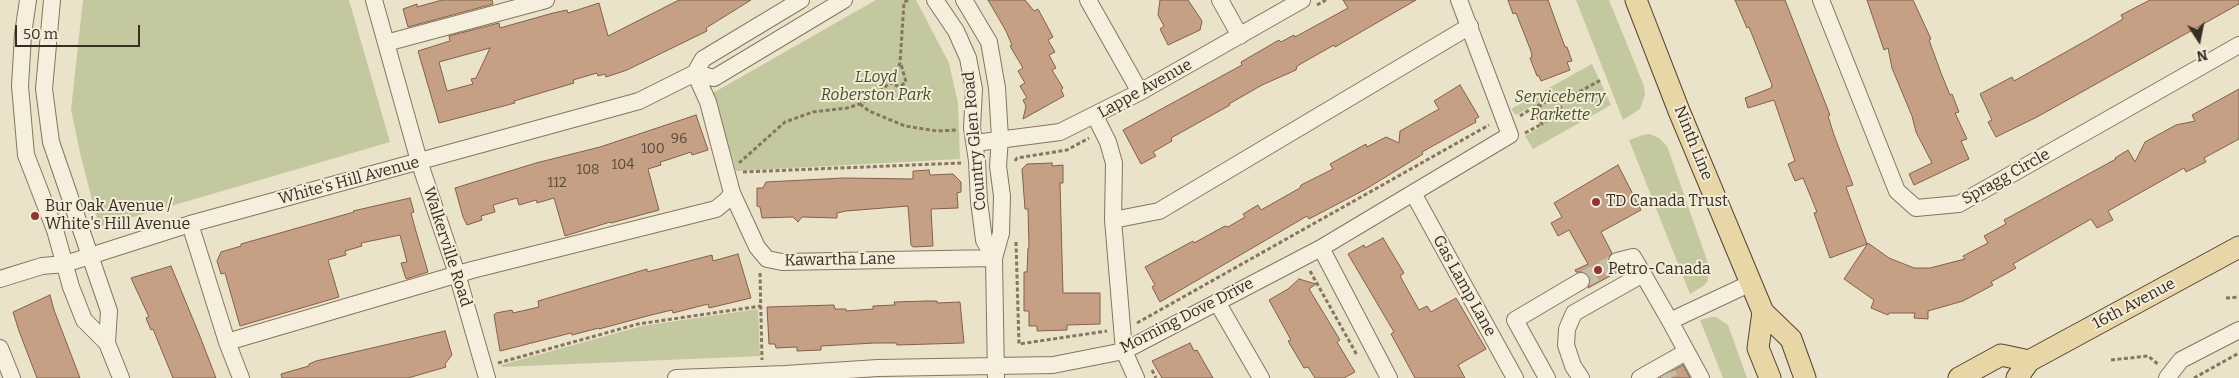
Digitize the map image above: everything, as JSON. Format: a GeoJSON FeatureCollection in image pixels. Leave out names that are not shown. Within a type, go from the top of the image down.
{"type":"FeatureCollection","features":[{"type":"Feature","properties":{"kind":"main road","name":"Ninth Line"},"geometry":{"type":"LineString","coordinates":[[1636,0],[1679,111],[1763,312],[1791,339],[1805,378]]}},
{"type":"Feature","properties":{"kind":"main road","name":"16th Avenue"},"geometry":{"type":"LineString","coordinates":[[1959,378],[2001,355],[2022,370],[2239,247]]}},
{"type":"Feature","properties":{"kind":"main road"},"geometry":{"type":"LineString","coordinates":[[1763,312],[1758,348],[1770,378]]}},
{"type":"Feature","properties":{"kind":"street"},"geometry":{"type":"LineString","coordinates":[[28,0],[20,86],[26,155],[55,230],[71,287],[84,320],[106,343],[121,378]]}},
{"type":"Feature","properties":{"kind":"street"},"geometry":{"type":"LineString","coordinates":[[52,0],[44,89],[51,142],[110,311],[106,343]]}},
{"type":"Feature","properties":{"kind":"street","name":"Walkerville Road"},"geometry":{"type":"LineString","coordinates":[[374,0],[419,162],[457,274],[485,373]]}},
{"type":"Feature","properties":{"kind":"street"},"geometry":{"type":"LineString","coordinates":[[386,43],[546,0]]}},
{"type":"Feature","properties":{"kind":"street","name":"White's Hill Avenue"},"geometry":{"type":"LineString","coordinates":[[0,279],[42,266],[65,264],[190,224],[639,101],[695,73],[703,59],[801,0]]}},
{"type":"Feature","properties":{"kind":"street"},"geometry":{"type":"LineString","coordinates":[[695,73],[714,78],[844,0]]}},
{"type":"Feature","properties":{"kind":"street","name":"Country Glen Road"},"geometry":{"type":"LineString","coordinates":[[935,0],[956,30],[968,58],[974,90],[974,136],[984,240],[994,258]]}},
{"type":"Feature","properties":{"kind":"street","name":"Country Glen Road"},"geometry":{"type":"LineString","coordinates":[[964,0],[989,42],[997,88],[1002,196],[1001,234],[994,258],[996,371]]}},
{"type":"Feature","properties":{"kind":"street"},"geometry":{"type":"LineString","coordinates":[[1088,0],[1140,92]]}},
{"type":"Feature","properties":{"kind":"street"},"geometry":{"type":"LineString","coordinates":[[1220,0],[1240,36]]}},
{"type":"Feature","properties":{"kind":"street","name":"Lappe Avenue"},"geometry":{"type":"LineString","coordinates":[[974,136],[1000,138],[1060,132],[1140,92],[1302,0]]}},
{"type":"Feature","properties":{"kind":"street"},"geometry":{"type":"LineString","coordinates":[[1113,220],[1159,211],[1470,26],[1459,0]]}},
{"type":"Feature","properties":{"kind":"street","name":"Spragg Circle"},"geometry":{"type":"LineString","coordinates":[[1821,0],[1897,191],[1916,208],[1960,204],[2239,45]]}},
{"type":"Feature","properties":{"kind":"street","name":"Morning Dove Drive"},"geometry":{"type":"LineString","coordinates":[[676,378],[996,371],[1054,365],[1124,351],[1321,248],[1510,135],[1470,26]]}},
{"type":"Feature","properties":{"kind":"street","name":"Kawartha Lane"},"geometry":{"type":"LineString","coordinates":[[695,73],[708,102],[732,192],[757,247],[767,259],[782,262],[994,258]]}},
{"type":"Feature","properties":{"kind":"street"},"geometry":{"type":"LineString","coordinates":[[1095,116],[1108,142],[1114,163],[1113,220],[1124,351],[1136,378]]}},
{"type":"Feature","properties":{"kind":"street"},"geometry":{"type":"LineString","coordinates":[[227,342],[457,274],[716,209],[727,200],[732,192]]}},
{"type":"Feature","properties":{"kind":"street","name":"Gas Lamp Lane"},"geometry":{"type":"LineString","coordinates":[[1413,193],[1515,378]]}},
{"type":"Feature","properties":{"kind":"street"},"geometry":{"type":"LineString","coordinates":[[190,224],[227,342],[241,378]]}},
{"type":"Feature","properties":{"kind":"street"},"geometry":{"type":"LineString","coordinates":[[1321,248],[1389,378]]}},
{"type":"Feature","properties":{"kind":"street"},"geometry":{"type":"LineString","coordinates":[[1616,262],[1633,258],[1701,378]]}},
{"type":"Feature","properties":{"kind":"street"},"geometry":{"type":"LineString","coordinates":[[1581,378],[1573,366],[1566,345],[1567,329],[1574,312],[1643,274]]}},
{"type":"Feature","properties":{"kind":"street"},"geometry":{"type":"LineString","coordinates":[[1547,378],[1515,320],[1581,281]]}},
{"type":"Feature","properties":{"kind":"street"},"geometry":{"type":"LineString","coordinates":[[1670,321],[1751,283]]}},
{"type":"Feature","properties":{"kind":"street"},"geometry":{"type":"LineString","coordinates":[[1217,302],[1261,378]]}},
{"type":"Feature","properties":{"kind":"street"},"geometry":{"type":"LineString","coordinates":[[1545,303],[1574,312]]}},
{"type":"Feature","properties":{"kind":"street"},"geometry":{"type":"LineString","coordinates":[[2168,376],[2181,360],[2239,330]]}},
{"type":"Feature","properties":{"kind":"street"},"geometry":{"type":"LineString","coordinates":[[0,348],[12,378]]}},
{"type":"Feature","properties":{"kind":"street"},"geometry":{"type":"LineString","coordinates":[[1640,378],[1665,369],[1686,352]]}},
{"type":"Feature","properties":{"kind":"path"},"geometry":{"type":"LineString","coordinates":[[727,173],[786,122],[813,112],[847,108],[860,104],[895,77],[900,63],[903,1],[909,0]]}},
{"type":"Feature","properties":{"kind":"path"},"geometry":{"type":"LineString","coordinates":[[889,82],[897,86],[906,82],[900,63]]}},
{"type":"Feature","properties":{"kind":"path"},"geometry":{"type":"LineString","coordinates":[[1564,100],[1558,113],[1542,124],[1532,108],[1553,99],[1564,100],[1601,80]]}},
{"type":"Feature","properties":{"kind":"path"},"geometry":{"type":"LineString","coordinates":[[860,104],[869,111],[905,126],[974,136]]}},
{"type":"Feature","properties":{"kind":"path"},"geometry":{"type":"LineString","coordinates":[[1539,104],[1548,120]]}},
{"type":"Feature","properties":{"kind":"path"},"geometry":{"type":"LineString","coordinates":[[999,160],[1018,158]]}},
{"type":"Feature","properties":{"kind":"path"},"geometry":{"type":"LineString","coordinates":[[727,173],[977,161]]}},
{"type":"Feature","properties":{"kind":"path"},"geometry":{"type":"LineString","coordinates":[[762,375],[760,271],[767,259]]}},
{"type":"Feature","properties":{"kind":"path"},"geometry":{"type":"LineString","coordinates":[[1308,268],[1360,361]]}},
{"type":"Feature","properties":{"kind":"path"},"geometry":{"type":"LineString","coordinates":[[2226,298],[2239,297]]}},
{"type":"Feature","properties":{"kind":"path"},"geometry":{"type":"LineString","coordinates":[[485,373],[638,324],[761,306]]}},
{"type":"Feature","properties":{"kind":"path"},"geometry":{"type":"LineString","coordinates":[[2194,378],[2239,353]]}},
{"type":"Feature","properties":{"kind":"path"},"geometry":{"type":"LineString","coordinates":[[2111,360],[2148,356],[2168,376]]}},
{"type":"Feature","properties":{"kind":"path"},"geometry":{"type":"LineString","coordinates":[[1149,364],[1156,378]]}},
{"type":"Feature","properties":{"kind":"green space"},"geometry":{"type":"Polygon","coordinates":[[[83,0],[349,0],[390,142],[99,227],[71,110],[83,0]]]}},
{"type":"Feature","properties":{"kind":"green space","name":"LLoyd Roberston Park"},"geometry":{"type":"Polygon","coordinates":[[[876,0],[916,0],[949,63],[958,103],[960,159],[736,171],[713,93],[876,0]]]}},
{"type":"Feature","properties":{"kind":"green space"},"geometry":{"type":"Polygon","coordinates":[[[1576,0],[1609,0],[1644,86],[1645,95],[1640,109],[1623,120],[1576,0]]]}},
{"type":"Feature","properties":{"kind":"green space","name":"Serviceberry Parkette"},"geometry":{"type":"Polygon","coordinates":[[[1592,64],[1611,105],[1533,149],[1525,136],[1542,126],[1530,107],[1516,115],[1511,109],[1592,64]]]}},
{"type":"Feature","properties":{"kind":"green space"},"geometry":{"type":"Polygon","coordinates":[[[1650,134],[1659,138],[1667,146],[1710,269],[1707,282],[1690,294],[1629,140],[1650,134]]]}},
{"type":"Feature","properties":{"kind":"green space"},"geometry":{"type":"Polygon","coordinates":[[[758,309],[760,356],[502,367],[501,365],[642,326],[758,309]]]}},
{"type":"Feature","properties":{"kind":"green space"},"geometry":{"type":"Polygon","coordinates":[[[1716,317],[1728,325],[1747,378],[1723,378],[1700,320],[1716,317]]]}},
{"type":"Feature","properties":{"kind":"building"},"geometry":{"type":"Polygon","coordinates":[[[442,0],[492,0],[493,4],[408,27],[403,9],[417,4],[417,7],[442,0]]]}},
{"type":"Feature","properties":{"kind":"building"},"geometry":{"type":"Polygon","coordinates":[[[679,0],[751,0],[706,28],[707,31],[627,70],[606,77],[605,74],[598,76],[597,73],[573,80],[574,83],[514,101],[515,103],[439,123],[418,51],[450,41],[449,36],[499,23],[500,28],[553,13],[567,10],[568,13],[599,3],[608,36],[679,0]],[[490,48],[439,62],[447,91],[473,84],[471,79],[476,78],[490,48]]]}},
{"type":"Feature","properties":{"kind":"building"},"geometry":{"type":"Polygon","coordinates":[[[988,0],[1025,0],[1034,11],[1038,9],[1053,37],[1048,40],[1055,52],[1049,55],[1056,68],[1052,70],[1063,88],[1061,90],[1064,96],[1023,119],[1026,106],[1023,100],[1027,98],[1020,86],[1025,83],[1018,71],[1023,68],[1010,46],[1012,45],[1006,31],[988,0]]]}},
{"type":"Feature","properties":{"kind":"building"},"geometry":{"type":"Polygon","coordinates":[[[1160,0],[1188,0],[1202,21],[1200,30],[1168,45],[1160,29],[1164,26],[1158,15],[1160,0]]]}},
{"type":"Feature","properties":{"kind":"building"},"geometry":{"type":"Polygon","coordinates":[[[1343,0],[1416,0],[1335,47],[1334,45],[1297,66],[1296,70],[1262,85],[1171,138],[1172,141],[1153,152],[1156,156],[1141,164],[1123,130],[1242,65],[1241,62],[1279,40],[1281,42],[1294,35],[1295,37],[1348,8],[1343,0]]]}},
{"type":"Feature","properties":{"kind":"building"},"geometry":{"type":"Polygon","coordinates":[[[1508,0],[1548,0],[1572,61],[1567,62],[1570,70],[1541,81],[1530,58],[1532,57],[1531,51],[1516,13],[1513,14],[1508,0]]]}},
{"type":"Feature","properties":{"kind":"building"},"geometry":{"type":"Polygon","coordinates":[[[1735,0],[1785,0],[1830,115],[1828,116],[1834,135],[1853,185],[1846,187],[1867,244],[1830,258],[1814,213],[1817,212],[1803,178],[1795,181],[1788,164],[1795,161],[1774,100],[1748,108],[1745,98],[1771,88],[1772,85],[1749,27],[1747,28],[1735,0]]]}},
{"type":"Feature","properties":{"kind":"building"},"geometry":{"type":"Polygon","coordinates":[[[1867,0],[1913,0],[1931,39],[1929,40],[1941,73],[1959,112],[1955,113],[1967,139],[1961,141],[1969,159],[1914,185],[1909,174],[1932,163],[1916,132],[1912,116],[1892,68],[1888,48],[1884,50],[1867,0]]]}},
{"type":"Feature","properties":{"kind":"building"},"geometry":{"type":"Polygon","coordinates":[[[2150,0],[2239,0],[2239,4],[2037,117],[1996,137],[1988,122],[1992,120],[1980,94],[2012,77],[2014,81],[2123,19],[2121,15],[2150,0]]]}},
{"type":"Feature","properties":{"kind":"building"},"geometry":{"type":"Polygon","coordinates":[[[1460,85],[1479,117],[1475,119],[1476,122],[1422,152],[1423,154],[1366,189],[1309,219],[1307,216],[1160,302],[1152,287],[1155,285],[1145,267],[1193,241],[1194,243],[1225,226],[1228,227],[1245,217],[1243,214],[1258,205],[1261,210],[1300,188],[1301,185],[1333,169],[1330,164],[1366,144],[1367,147],[1386,137],[1399,143],[1400,131],[1439,109],[1434,101],[1460,85]]]}},
{"type":"Feature","properties":{"kind":"building"},"geometry":{"type":"Polygon","coordinates":[[[2239,89],[2239,139],[2204,158],[2206,162],[2186,172],[2184,168],[2108,211],[2113,220],[2097,228],[2091,219],[2013,264],[2016,268],[1991,282],[1993,285],[1963,301],[1928,311],[1928,319],[1914,318],[1915,313],[1889,313],[1888,315],[1871,308],[1874,300],[1844,279],[1868,243],[1889,258],[1914,268],[1930,268],[1965,259],[1963,256],[1988,243],[1984,236],[2006,224],[2004,220],[2116,159],[2128,150],[2135,162],[2145,142],[2176,125],[2195,121],[2192,115],[2239,89]]]}},
{"type":"Feature","properties":{"kind":"building"},"geometry":{"type":"Polygon","coordinates":[[[696,115],[708,150],[692,155],[691,152],[660,162],[661,165],[648,169],[659,210],[565,236],[554,198],[537,203],[536,200],[519,205],[517,198],[493,205],[495,212],[481,216],[482,220],[467,225],[463,217],[455,188],[536,163],[600,147],[696,115]]]}},
{"type":"Feature","properties":{"kind":"building"},"geometry":{"type":"Polygon","coordinates":[[[1052,163],[1052,166],[1063,165],[1063,183],[1060,183],[1063,293],[1100,293],[1100,324],[1067,325],[1067,330],[1037,331],[1037,326],[1029,326],[1029,311],[1024,311],[1024,272],[1027,272],[1029,248],[1028,209],[1025,209],[1022,169],[1027,164],[1052,163]]]}},
{"type":"Feature","properties":{"kind":"building"},"geometry":{"type":"Polygon","coordinates":[[[1618,165],[1641,210],[1601,232],[1612,253],[1608,258],[1607,264],[1614,270],[1621,270],[1588,288],[1591,281],[1589,276],[1585,272],[1576,272],[1575,270],[1588,264],[1569,230],[1558,236],[1551,223],[1562,217],[1554,203],[1618,165]]]}},
{"type":"Feature","properties":{"kind":"building"},"geometry":{"type":"Polygon","coordinates":[[[929,170],[930,175],[953,174],[961,182],[961,192],[957,193],[958,208],[931,209],[933,246],[913,247],[911,245],[908,206],[846,211],[837,213],[837,218],[802,217],[798,222],[793,217],[762,218],[760,207],[757,206],[757,188],[763,188],[766,182],[844,178],[913,179],[913,171],[929,170]]]}},
{"type":"Feature","properties":{"kind":"building"},"geometry":{"type":"Polygon","coordinates":[[[410,198],[414,212],[411,213],[428,272],[406,279],[401,263],[407,262],[400,235],[361,243],[362,246],[345,251],[346,255],[328,260],[339,297],[240,326],[225,273],[221,274],[217,261],[221,252],[241,246],[241,244],[353,211],[410,198]]]}},
{"type":"Feature","properties":{"kind":"building"},"geometry":{"type":"Polygon","coordinates":[[[1383,238],[1404,273],[1400,276],[1419,310],[1427,306],[1431,312],[1456,298],[1486,349],[1458,365],[1465,378],[1415,378],[1391,334],[1394,332],[1348,254],[1364,245],[1365,248],[1383,238]]]}},
{"type":"Feature","properties":{"kind":"building"},"geometry":{"type":"Polygon","coordinates":[[[738,254],[751,298],[709,308],[708,304],[673,313],[672,310],[599,329],[572,335],[571,333],[500,351],[494,315],[496,313],[512,310],[513,313],[539,307],[538,301],[647,269],[647,272],[712,255],[713,261],[738,254]]]}},
{"type":"Feature","properties":{"kind":"building"},"geometry":{"type":"Polygon","coordinates":[[[171,266],[216,378],[173,378],[153,329],[151,330],[146,318],[149,317],[131,278],[171,266]]]}},
{"type":"Feature","properties":{"kind":"building"},"geometry":{"type":"Polygon","coordinates":[[[1299,279],[1316,284],[1309,289],[1340,340],[1337,342],[1355,372],[1344,378],[1315,378],[1308,367],[1304,368],[1288,341],[1291,340],[1269,300],[1288,289],[1299,279]]]}},
{"type":"Feature","properties":{"kind":"building"},"geometry":{"type":"Polygon","coordinates":[[[50,295],[80,378],[37,378],[19,331],[13,312],[50,295]]]}},
{"type":"Feature","properties":{"kind":"building"},"geometry":{"type":"Polygon","coordinates":[[[937,301],[937,303],[960,302],[964,343],[897,345],[896,343],[875,343],[821,346],[821,350],[797,351],[797,347],[776,348],[775,344],[769,344],[767,307],[834,305],[835,309],[846,309],[846,311],[873,309],[873,306],[895,305],[894,302],[937,301]]]}},
{"type":"Feature","properties":{"kind":"building"},"geometry":{"type":"Polygon","coordinates":[[[445,331],[452,355],[445,364],[446,367],[408,378],[282,378],[281,374],[309,366],[309,364],[316,361],[445,331]]]}},
{"type":"Feature","properties":{"kind":"building"},"geometry":{"type":"Polygon","coordinates":[[[1190,343],[1194,351],[1197,350],[1213,378],[1162,378],[1152,361],[1190,343]]]}},
{"type":"Feature","properties":{"kind":"building"},"geometry":{"type":"Polygon","coordinates":[[[1683,365],[1690,378],[1660,378],[1683,365]]]}},
{"type":"Feature","properties":{"kind":"tunnel"},"geometry":{"type":"LineString","coordinates":[[1581,281],[1617,261]]}},
{"type":"Feature","properties":{"kind":"tunnel"},"geometry":{"type":"LineString","coordinates":[[1668,373],[1670,378]]}},
{"type":"Feature","properties":{"kind":"place","name":"TD Canada Trust"},"geometry":{"type":"Point","coordinates":[1596,202]}},
{"type":"Feature","properties":{"kind":"place","name":"Bur Oak Avenue / White's Hill Avenue"},"geometry":{"type":"Point","coordinates":[35,216]}},
{"type":"Feature","properties":{"kind":"place","name":"Petro-Canada"},"geometry":{"type":"Point","coordinates":[1598,270]}}]}
